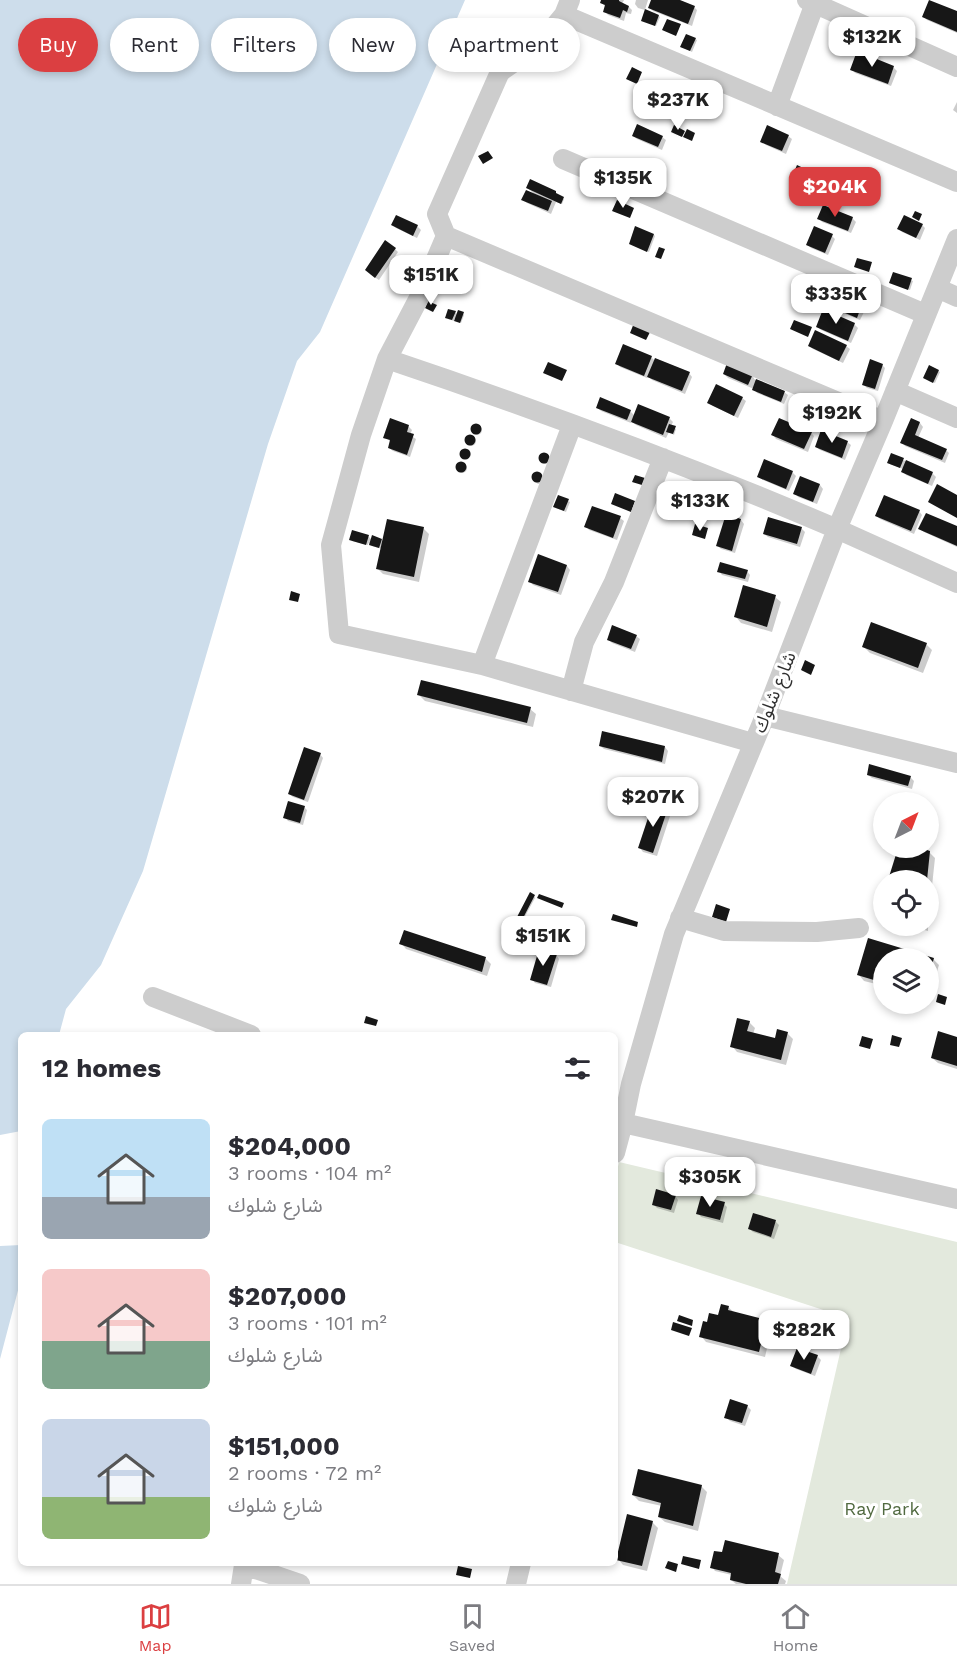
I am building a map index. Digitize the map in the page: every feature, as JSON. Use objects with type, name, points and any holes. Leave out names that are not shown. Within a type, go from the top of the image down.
[{"type":"street","points":[[777,105],[811,2],[957,67]]},
{"type":"street","points":[[883,421],[446,236],[437,214],[500,72],[540,44],[567,8],[777,105],[957,182]]},
{"type":"street","points":[[563,159],[926,314]]},
{"type":"street","points":[[446,236],[421,294],[387,359],[361,435],[331,545],[339,634],[482,665],[753,743]]},
{"type":"street","name":"شارع شلوك","points":[[619,1125],[680,918],[765,716],[837,529],[957,239]]},
{"type":"street","points":[[937,288],[957,297]]},
{"type":"street","points":[[387,359],[663,458],[837,529],[957,583]]},
{"type":"street","points":[[895,391],[957,418]]},
{"type":"street","points":[[482,665],[572,425]]},
{"type":"street","points":[[571,691],[584,642],[614,582],[663,458]]},
{"type":"street","points":[[765,716],[957,763]]},
{"type":"street","points":[[680,918],[724,932],[817,932],[859,928]]},
{"type":"street","points":[[153,997],[243,1032]]},
{"type":"street","points":[[619,1125],[957,1199]]},
{"type":"street","points":[[241,1584],[244,1566]]},
{"type":"street","points":[[247,1566],[300,1584]]},
{"type":"street","points":[[516,1584],[520,1566]]},
{"type":"green space","name":"Ray Park","points":[[619,1162],[957,1242],[957,1584],[787,1584],[848,1318],[618,1243]]},
{"type":"water","points":[[0,0],[465,0],[457,18],[428,18],[428,72],[434,72],[320,332],[297,361],[268,444],[143,871],[101,965],[66,1009],[60,1032],[18,1032],[18,1132],[0,1135]]},
{"type":"water","points":[[18,1245],[18,1290],[0,1359],[0,1246]]},
{"type":"building","points":[[601,0],[619,0],[629,6],[627,12],[623,10],[620,18],[603,12],[605,5],[600,3]]},
{"type":"building","points":[[651,0],[680,0],[695,6],[688,24],[648,8]]},
{"type":"building","points":[[929,0],[957,11],[957,32],[922,17]]},
{"type":"building","points":[[645,9],[659,15],[655,26],[641,21]]},
{"type":"building","points":[[667,19],[681,24],[676,36],[662,30]]},
{"type":"building","points":[[686,34],[696,38],[690,51],[680,47]]},
{"type":"building","points":[[857,51],[894,66],[888,84],[850,70]]},
{"type":"building","points":[[632,67],[642,72],[637,84],[626,79]]},
{"type":"building","points":[[697,92],[712,101],[706,111],[691,102]]},
{"type":"building","points":[[637,124],[663,136],[658,147],[632,136]]},
{"type":"building","points":[[674,125],[685,131],[682,137],[671,132]]},
{"type":"building","points":[[767,125],[789,135],[782,151],[760,142]]},
{"type":"building","points":[[687,129],[695,133],[692,141],[683,137]]},
{"type":"building","points":[[488,151],[493,158],[483,164],[478,156]]},
{"type":"building","points":[[797,165],[824,178],[820,186],[812,183],[808,192],[789,184]]},
{"type":"building","points":[[530,179],[564,197],[561,204],[526,188]]},
{"type":"building","points":[[526,190],[552,201],[548,211],[521,200]]},
{"type":"building","points":[[617,200],[634,208],[630,218],[612,211]]},
{"type":"building","points":[[823,205],[853,217],[848,231],[817,219]]},
{"type":"building","points":[[915,211],[922,214],[919,221],[912,217]]},
{"type":"building","points":[[396,215],[418,225],[413,236],[391,225]]},
{"type":"building","points":[[904,215],[923,224],[916,238],[897,229]]},
{"type":"building","points":[[635,226],[654,234],[647,252],[629,244]]},
{"type":"building","points":[[814,226],[833,234],[825,253],[806,245]]},
{"type":"building","points":[[385,240],[396,248],[375,278],[365,270]]},
{"type":"building","points":[[659,247],[665,249],[661,259],[655,257]]},
{"type":"building","points":[[857,258],[872,262],[869,272],[854,267]]},
{"type":"building","points":[[893,272],[912,278],[908,290],[889,283]]},
{"type":"building","points":[[828,293],[861,307],[857,318],[824,304]]},
{"type":"building","points":[[428,301],[437,305],[433,312],[425,308]]},
{"type":"building","points":[[448,309],[456,311],[452,320],[445,318]]},
{"type":"building","points":[[823,309],[855,323],[848,341],[816,327]]},
{"type":"building","points":[[458,310],[464,312],[460,323],[454,321]]},
{"type":"building","points":[[794,320],[812,327],[808,337],[790,329]]},
{"type":"building","points":[[634,323],[651,330],[646,340],[630,333]]},
{"type":"building","points":[[815,330],[847,345],[839,361],[808,346]]},
{"type":"building","points":[[623,344],[652,356],[644,376],[615,364]]},
{"type":"building","points":[[655,358],[690,372],[682,391],[647,377]]},
{"type":"building","points":[[870,359],[883,364],[875,389],[862,385]]},
{"type":"building","points":[[548,362],[567,370],[562,381],[543,373]]},
{"type":"building","points":[[727,363],[753,374],[748,385],[723,374]]},
{"type":"building","points":[[929,365],[939,370],[933,383],[923,378]]},
{"type":"building","points":[[756,379],[785,391],[781,402],[752,390]]},
{"type":"building","points":[[716,384],[743,397],[734,416],[707,403]]},
{"type":"building","points":[[600,397],[631,410],[627,420],[596,408]]},
{"type":"building","points":[[803,397],[823,404],[820,414],[799,407]]},
{"type":"building","points":[[638,404],[670,417],[663,435],[631,422]]},
{"type":"building","points":[[840,411],[856,418],[852,426],[837,419]]},
{"type":"building","points":[[390,418],[409,425],[407,432],[414,434],[407,455],[388,448],[390,440],[383,438]]},
{"type":"building","points":[[779,418],[812,432],[804,449],[771,435]]},
{"type":"building","points":[[911,418],[920,422],[915,435],[947,449],[942,460],[900,443]]},
{"type":"building","points":[[476,423],[482,429],[476,435],[470,429]]},
{"type":"building","points":[[669,424],[676,426],[673,434],[666,432]]},
{"type":"building","points":[[821,430],[848,441],[842,458],[815,447]]},
{"type":"building","points":[[470,434],[476,440],[470,446],[464,440]]},
{"type":"building","points":[[465,448],[471,454],[465,460],[459,454]]},
{"type":"building","points":[[544,452],[550,458],[544,464],[538,458]]},
{"type":"building","points":[[891,453],[904,458],[900,468],[887,463]]},
{"type":"building","points":[[764,459],[793,471],[786,489],[757,477]]},
{"type":"building","points":[[906,460],[933,472],[928,484],[901,472]]},
{"type":"building","points":[[461,461],[467,467],[461,473],[455,467]]},
{"type":"building","points":[[537,471],[543,477],[537,483],[531,477]]},
{"type":"building","points":[[635,475],[645,478],[642,485],[632,482]]},
{"type":"building","points":[[800,476],[820,484],[813,502],[793,494]]},
{"type":"building","points":[[667,482],[700,495],[695,508],[662,495]]},
{"type":"building","points":[[937,484],[957,495],[957,518],[928,502]]},
{"type":"building","points":[[615,493],[635,501],[631,512],[611,504]]},
{"type":"building","points":[[558,495],[569,499],[564,511],[553,507]]},
{"type":"building","points":[[884,495],[920,510],[911,531],[875,516]]},
{"type":"building","points":[[592,506],[621,516],[613,538],[584,527]]},
{"type":"building","points":[[926,513],[957,526],[957,546],[918,529]]},
{"type":"building","points":[[726,514],[741,519],[732,551],[716,546]]},
{"type":"building","points":[[768,517],[802,527],[797,544],[763,534]]},
{"type":"building","points":[[387,519],[424,527],[414,577],[376,569]]},
{"type":"building","points":[[695,524],[708,528],[705,539],[692,535]]},
{"type":"building","points":[[352,530],[369,535],[366,545],[349,540]]},
{"type":"building","points":[[372,535],[382,539],[379,548],[369,545]]},
{"type":"building","points":[[538,554],[567,565],[558,592],[528,582]]},
{"type":"building","points":[[720,562],[748,570],[745,579],[717,572]]},
{"type":"building","points":[[743,585],[776,595],[767,627],[734,617]]},
{"type":"building","points":[[291,591],[300,594],[298,602],[289,600]]},
{"type":"building","points":[[871,622],[927,643],[918,668],[862,647]]},
{"type":"building","points":[[612,625],[637,635],[631,649],[607,640]]},
{"type":"building","points":[[805,660],[815,665],[811,675],[801,670]]},
{"type":"building","points":[[421,680],[531,707],[527,723],[417,695]]},
{"type":"building","points":[[602,731],[665,746],[662,762],[599,746]]},
{"type":"building","points":[[304,747],[321,753],[304,800],[288,794]]},
{"type":"building","points":[[869,764],[911,776],[908,786],[867,775]]},
{"type":"building","points":[[288,801],[305,806],[300,823],[283,818]]},
{"type":"building","points":[[653,803],[668,808],[653,853],[638,848]]},
{"type":"building","points":[[895,858],[929,858],[928,870],[891,870]]},
{"type":"building","points":[[530,892],[535,895],[522,920],[517,917]]},
{"type":"building","points":[[539,894],[564,903],[562,908],[537,898]]},
{"type":"building","points":[[716,904],[730,909],[726,922],[712,917]]},
{"type":"building","points":[[613,914],[638,922],[637,927],[611,920]]},
{"type":"building","points":[[404,930],[486,957],[482,972],[399,944]]},
{"type":"building","points":[[868,938],[901,948],[873,948],[873,980],[857,975]]},
{"type":"building","points":[[539,949],[557,954],[547,985],[530,980]]},
{"type":"building","points":[[939,994],[947,997],[945,1005],[939,1003]]},
{"type":"building","points":[[366,1016],[378,1020],[376,1026],[364,1023]]},
{"type":"building","points":[[737,1018],[750,1021],[747,1031],[775,1038],[777,1029],[788,1032],[781,1060],[730,1047]]},
{"type":"building","points":[[938,1031],[957,1037],[957,1066],[931,1058]]},
{"type":"building","points":[[892,1035],[902,1038],[899,1047],[890,1045]]},
{"type":"building","points":[[862,1036],[873,1039],[870,1049],[859,1046]]},
{"type":"building","points":[[656,1189],[676,1195],[671,1210],[652,1205]]},
{"type":"building","points":[[701,1196],[725,1202],[720,1220],[696,1214]]},
{"type":"building","points":[[753,1213],[776,1220],[771,1237],[748,1229]]},
{"type":"building","points":[[721,1304],[729,1306],[728,1310],[767,1320],[759,1352],[699,1337],[703,1321],[707,1322],[709,1313],[718,1315]]},
{"type":"building","points":[[679,1315],[693,1320],[692,1326],[677,1321]]},
{"type":"building","points":[[815,1316],[834,1320],[831,1340],[811,1337]]},
{"type":"building","points":[[673,1322],[692,1328],[689,1336],[671,1330]]},
{"type":"building","points":[[797,1348],[818,1355],[811,1374],[790,1366]]},
{"type":"building","points":[[730,1399],[748,1405],[742,1423],[724,1418]]},
{"type":"building","points":[[638,1469],[702,1485],[693,1526],[658,1517],[661,1503],[632,1495]]},
{"type":"building","points":[[627,1514],[653,1521],[642,1566],[618,1560]]},
{"type":"building","points":[[725,1540],[779,1553],[775,1572],[781,1574],[778,1584],[746,1584],[730,1580],[731,1573],[710,1568],[714,1551],[722,1552]]},
{"type":"building","points":[[683,1556],[701,1560],[699,1569],[681,1564]]},
{"type":"building","points":[[668,1561],[678,1564],[676,1572],[665,1568]]},
{"type":"building","points":[[458,1566],[472,1569],[470,1578],[456,1575]]}]
